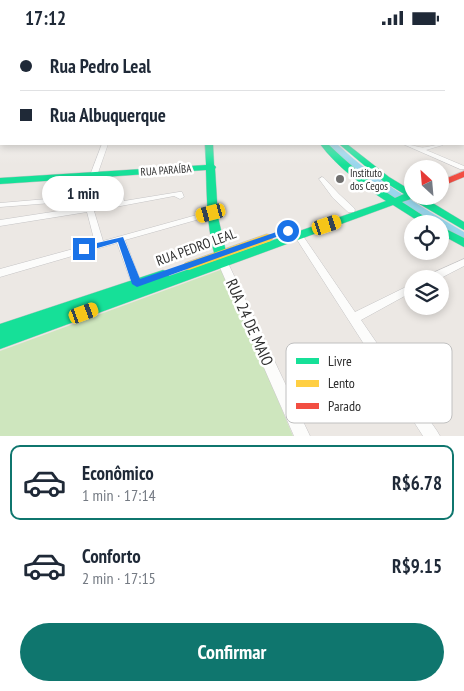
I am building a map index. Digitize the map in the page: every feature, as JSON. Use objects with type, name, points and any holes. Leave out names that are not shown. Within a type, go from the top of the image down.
[{"type":"main road","points":[[209,145],[212,167],[211,213],[221,258]]},
{"type":"main road","points":[[325,145],[349,169],[464,227]]},
{"type":"main road","points":[[348,145],[368,167],[422,215]]},
{"type":"main road","name":"RUA PARAÍBA","points":[[0,181],[212,167]]},
{"type":"main road","points":[[449,174],[463,170]]},
{"type":"main road","points":[[449,179],[463,170]]},
{"type":"main road","name":"RUA PEDRO LEAL","points":[[0,342],[350,210],[401,196]]},
{"type":"main road","name":"RUA PEDRO LEAL","points":[[221,258],[298,235],[401,196]]},
{"type":"main road","points":[[449,234],[464,243]]},
{"type":"main road","name":"RUA PEDRO LEAL","points":[[0,331],[139,288]]},
{"type":"street","points":[[85,199],[96,175],[105,145]]},
{"type":"street","points":[[409,145],[463,170]]},
{"type":"street","points":[[422,150],[438,145]]},
{"type":"street","points":[[322,179],[350,210]]},
{"type":"street","points":[[0,223],[90,211],[178,193],[180,197]]},
{"type":"street","points":[[0,205],[110,197],[119,197],[121,204]]},
{"type":"street","points":[[90,211],[100,244]]},
{"type":"street","points":[[0,273],[211,213]]},
{"type":"street","points":[[298,235],[371,343]]},
{"type":"street","points":[[120,239],[139,288]]},
{"type":"street","name":"RUA 24 DE MAIO","points":[[221,258],[286,401]]},
{"type":"street","points":[[448,270],[464,262]]},
{"type":"street","points":[[354,317],[404,292]]},
{"type":"street","name":"RUA 24 DE MAIO","points":[[296,423],[302,436]]},
{"type":"street","points":[[423,423],[432,436]]},
{"type":"green space","points":[[223,269],[293,436],[0,436],[0,351]]},
{"type":"water","points":[[328,145],[338,145],[382,181],[404,195],[404,205],[357,174]]},
{"type":"water","points":[[405,205],[419,205],[436,215],[420,215]]},
{"type":"water","points":[[449,223],[464,232],[464,241],[449,232]]},
{"type":"traffic: fast","points":[[209,145],[212,217],[217,246],[222,260]]},
{"type":"traffic: fast","points":[[325,145],[349,169],[371,187],[416,215]]},
{"type":"traffic: fast","points":[[344,145],[386,179],[464,227]]},
{"type":"traffic: fast","points":[[0,181],[212,167]]},
{"type":"traffic: fast","points":[[0,342],[404,198]]},
{"type":"traffic: fast","points":[[449,234],[464,243]]},
{"type":"traffic: fast","points":[[0,331],[163,275]]},
{"type":"traffic: slow","points":[[189,266],[267,238]]},
{"type":"traffic: jam","points":[[449,180],[464,174]]},
{"type":"place","name":"Instituto dos Cegos","points":[[340,179]]},
{"type":"route","points":[[84,249],[120,239],[137,284],[288,231]]}]
